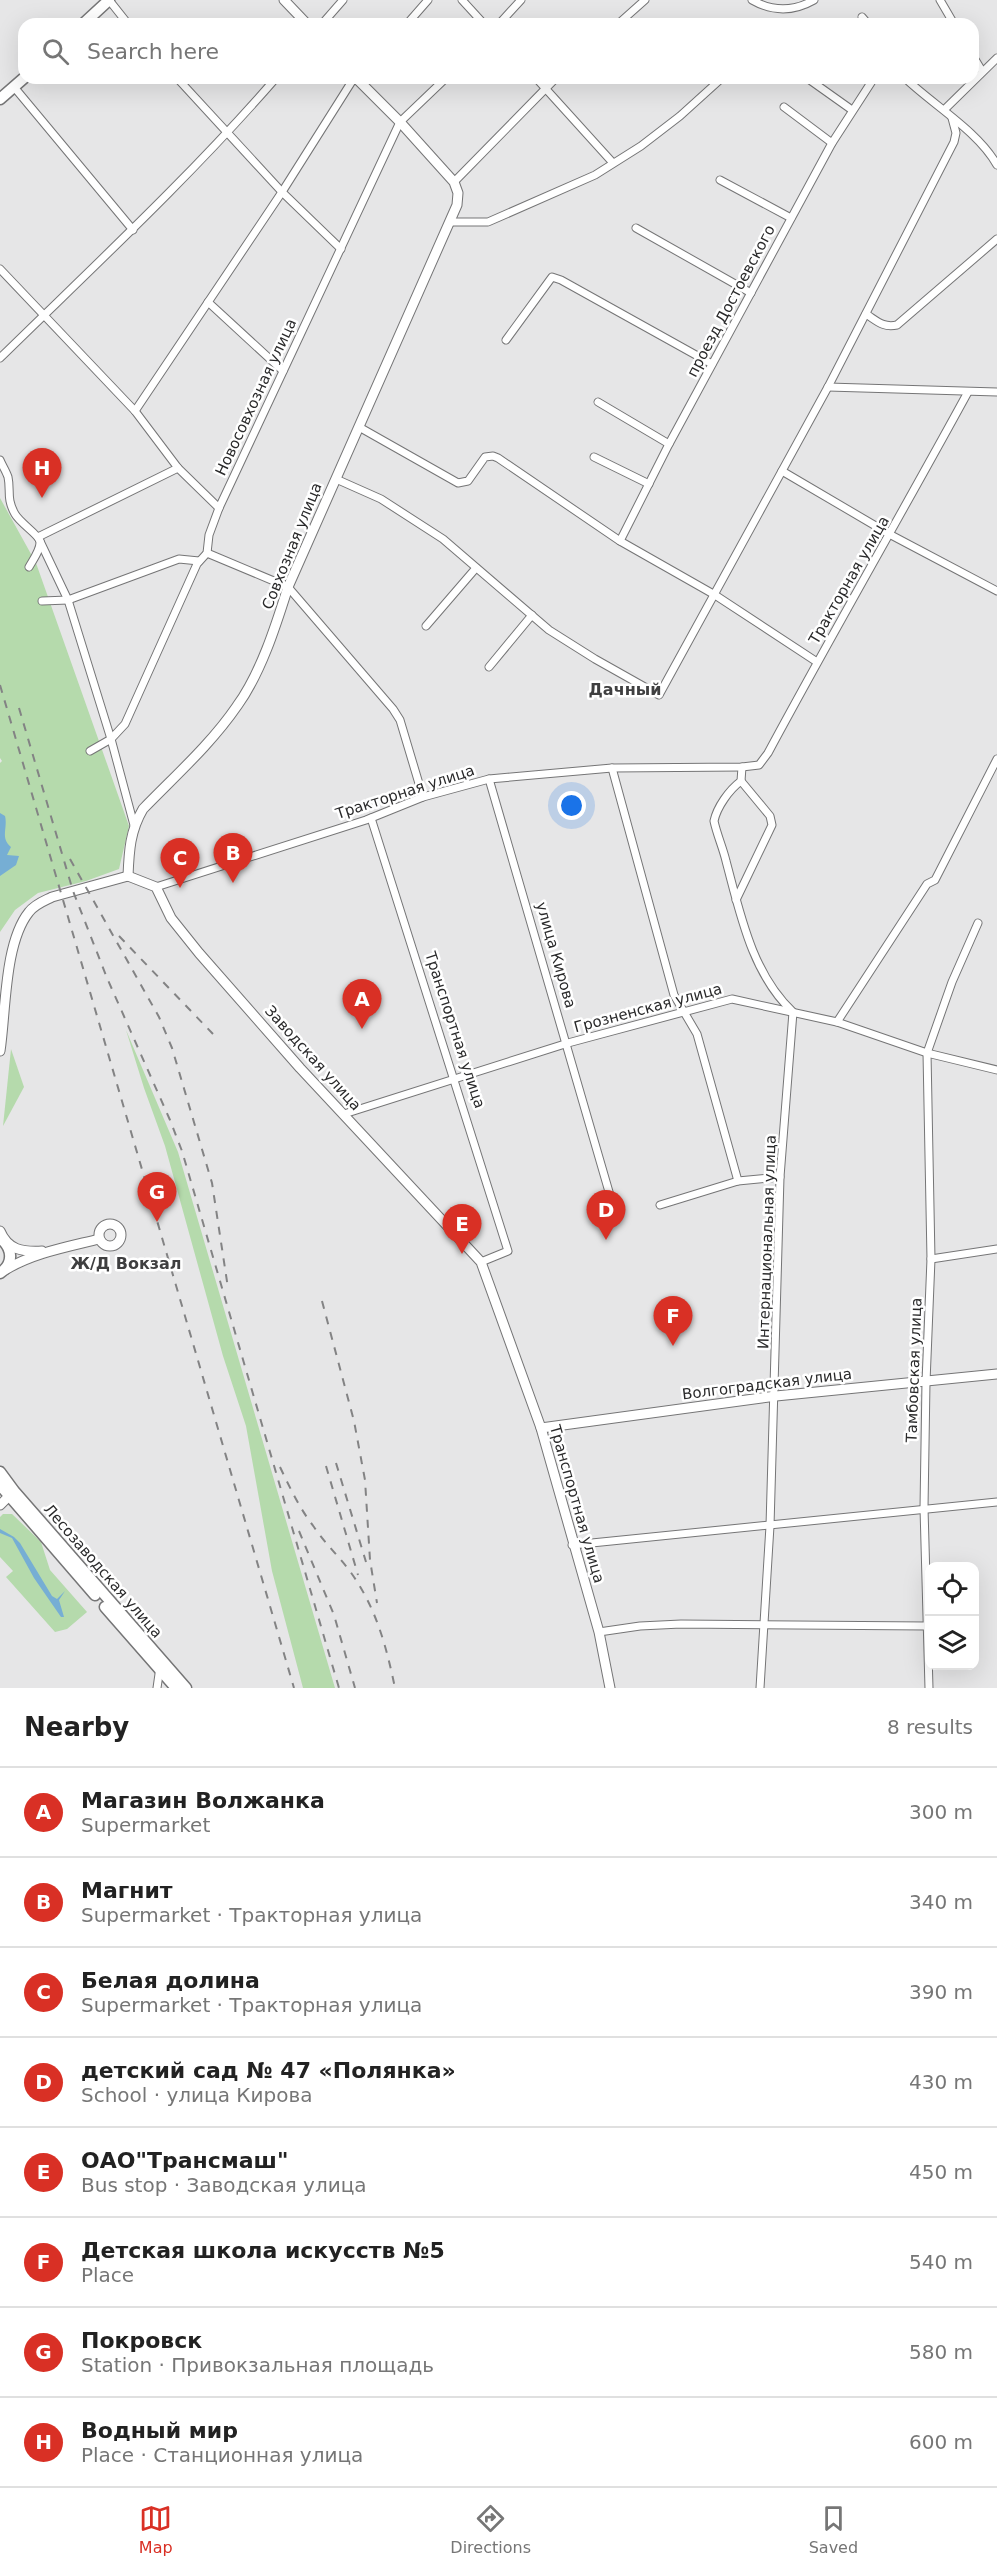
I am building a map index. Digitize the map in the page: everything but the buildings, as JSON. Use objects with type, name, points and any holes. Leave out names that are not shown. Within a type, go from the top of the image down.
[{"type":"main road","points":[[90,18],[109,0]]},
{"type":"main road","points":[[0,99],[18,83]]},
{"type":"main road","points":[[0,1273],[9,1265],[11,1257],[1,1237]]},
{"type":"main road","name":"Лесозаводская улица","points":[[0,1472],[11,1493]]},
{"type":"main road","name":"Лесозаводская улица","points":[[0,1485],[11,1493],[161,1665],[186,1688]]},
{"type":"main road","name":"Лесозаводская улица","points":[[161,1665],[176,1688]]},
{"type":"street","points":[[109,0],[123,18]]},
{"type":"street","points":[[284,0],[301,18]]},
{"type":"street","points":[[327,18],[343,0]]},
{"type":"street","points":[[412,18],[428,0]]},
{"type":"street","points":[[462,0],[478,18]]},
{"type":"street","points":[[504,18],[521,0]]},
{"type":"street","points":[[625,18],[645,0]]},
{"type":"street","points":[[752,0],[774,9],[787,10],[814,0]]},
{"type":"street","points":[[940,0],[950,18]]},
{"type":"street","points":[[979,74],[997,58]]},
{"type":"street","points":[[979,66],[982,71]]},
{"type":"street","points":[[183,84],[282,192],[341,249]]},
{"type":"street","points":[[0,358],[133,230],[229,132],[271,84]]},
{"type":"street","points":[[135,411],[282,192],[351,84]]},
{"type":"street","points":[[361,84],[400,122],[454,182],[549,84]]},
{"type":"street","name":"Новосовхозная улица","points":[[111,739],[125,724],[200,561],[207,553],[209,536],[219,508],[400,122],[440,84]]},
{"type":"street","points":[[542,84],[613,163]]},
{"type":"street","points":[[451,222],[488,222],[574,185],[625,158],[715,84]]},
{"type":"street","points":[[815,84],[852,110]]},
{"type":"street","name":"проезд Достоевского","points":[[620,541],[669,444],[832,143],[870,84]]},
{"type":"street","points":[[911,84],[945,109],[982,146],[997,165]]},
{"type":"street","points":[[945,109],[969,84]]},
{"type":"street","points":[[14,87],[133,230]]},
{"type":"street","points":[[784,107],[832,143]]},
{"type":"street","points":[[336,479],[381,499],[443,539],[549,630],[659,695],[828,387],[954,142],[956,133],[952,118]]},
{"type":"street","points":[[720,180],[791,218]]},
{"type":"street","name":"Совхозная улица","points":[[128,876],[129,845],[134,825],[143,809],[239,704],[274,630],[288,587],[451,222],[457,205],[458,193],[454,182]]},
{"type":"street","points":[[636,228],[751,292]]},
{"type":"street","points":[[866,314],[882,325],[888,327],[897,325],[997,239]]},
{"type":"street","points":[[0,269],[135,411],[178,468],[219,508]]},
{"type":"street","points":[[506,340],[552,277],[712,364]]},
{"type":"street","points":[[208,302],[283,371]]},
{"type":"street","points":[[828,387],[997,392]]},
{"type":"street","name":"Тракторная улица","points":[[156,887],[370,818],[423,797],[489,779],[612,768],[759,765],[768,753],[817,662],[891,535],[968,392]]},
{"type":"street","points":[[598,402],[669,444]]},
{"type":"street","points":[[359,426],[458,483],[468,481],[485,458],[493,456],[620,541],[715,595],[817,662]]},
{"type":"street","points":[[594,457],[649,484]]},
{"type":"street","points":[[0,460],[8,477],[8,497],[15,514],[24,527],[38,537],[68,600],[111,739],[134,825]]},
{"type":"street","points":[[38,537],[178,468]]},
{"type":"street","points":[[783,471],[891,535],[997,591]]},
{"type":"street","points":[[29,567],[40,547],[38,537]]},
{"type":"street","points":[[207,553],[288,587],[393,709],[400,720],[423,797]]},
{"type":"street","points":[[42,601],[68,600],[179,559],[200,561]]},
{"type":"street","points":[[426,626],[476,568]]},
{"type":"street","points":[[489,667],[532,615]]},
{"type":"street","points":[[90,751],[111,739]]},
{"type":"street","points":[[837,1022],[927,884],[934,879],[997,759]]},
{"type":"street","points":[[736,900],[772,825],[770,816],[741,781],[742,767]]},
{"type":"street","points":[[612,768],[674,995],[697,1034],[738,1181]]},
{"type":"street","name":"улица Кирова","points":[[489,779],[568,1043],[614,1209]]},
{"type":"street","points":[[741,781],[733,787],[715,814],[714,822],[740,915],[765,975],[777,997],[793,1012]]},
{"type":"street","name":"Транспортная улица","points":[[370,818],[508,1251],[481,1262],[541,1428],[598,1632],[610,1688]]},
{"type":"street","points":[[0,1051],[15,944],[21,924],[30,910],[52,897],[128,876],[156,887]]},
{"type":"street","name":"Заводская улица","points":[[156,887],[171,918],[192,946],[300,1068],[481,1262]]},
{"type":"street","points":[[927,1053],[952,982],[978,923]]},
{"type":"street","name":"Грозненская улица","points":[[344,1114],[454,1077],[568,1043],[732,999],[837,1022],[927,1053],[997,1070]]},
{"type":"street","name":"Интернациональная улица","points":[[760,1688],[776,1396],[780,1177],[793,1012]]},
{"type":"street","name":"Тамбовская улица","points":[[927,1053],[932,1259],[926,1382],[924,1508],[927,1616]]},
{"type":"street","points":[[660,1204],[738,1181],[780,1177]]},
{"type":"street","points":[[1,1237],[19,1250],[56,1250]]},
{"type":"street","points":[[0,1273],[16,1264],[56,1250],[99,1239]]},
{"type":"street","points":[[932,1259],[997,1249]]},
{"type":"street","name":"Волгоградская улица","points":[[541,1428],[776,1396],[997,1374]]},
{"type":"street","points":[[0,1505],[11,1493]]},
{"type":"street","points":[[572,1545],[997,1502]]},
{"type":"street","points":[[598,1632],[640,1626],[764,1624],[925,1626]]},
{"type":"street","points":[[157,1688],[161,1665]]},
{"type":"street","name":"Тамбовская улица","points":[[928,1670],[929,1688]]},
{"type":"green space","points":[[0,498],[36,563],[129,826],[119,869],[86,881],[38,893],[15,910],[0,932],[0,763],[2,761],[0,758]]},
{"type":"green space","points":[[126,1030],[178,1152],[335,1688],[303,1688],[272,1571],[246,1426],[223,1356],[165,1146]]},
{"type":"green space","points":[[11,1049],[24,1087],[3,1126]]},
{"type":"green space","points":[[3,1514],[12,1514],[41,1542],[50,1570],[87,1612],[67,1629],[55,1632],[6,1577],[13,1571],[0,1557],[0,1517]]},
{"type":"water","points":[[0,813],[5,816],[5,836],[11,847],[7,855],[19,856],[16,865],[0,876]]},
{"type":"water","points":[[0,1529],[20,1543],[52,1596],[57,1599],[65,1591],[59,1600],[64,1617],[61,1617],[34,1578],[12,1538],[0,1533]]},
{"type":"railway","points":[[0,685],[294,1688]]},
{"type":"railway","points":[[19,708],[73,891],[107,978],[182,1151],[339,1688]]},
{"type":"railway","points":[[70,859],[159,1017],[172,1048],[212,1183],[228,1288]]},
{"type":"railway","points":[[119,936],[213,1034]]},
{"type":"railway","points":[[322,1301],[354,1421],[365,1480],[370,1560],[377,1603]]},
{"type":"railway","points":[[336,1463],[366,1562]]},
{"type":"railway","points":[[326,1466],[358,1575]]},
{"type":"railway","points":[[280,1467],[304,1513],[349,1570],[369,1603],[385,1645],[395,1688]]},
{"type":"railway","points":[[299,1531],[334,1615],[355,1688]]},
{"type":"place","name":"Водный мир","points":[[42,498]]},
{"type":"place","name":"Магнит","points":[[233,883]]},
{"type":"place","name":"Белая долина","points":[[180,888]]},
{"type":"place","name":"Магазин Волжанка","points":[[362,1029]]},
{"type":"place","name":"Покровск","points":[[157,1222]]},
{"type":"place","name":"детский сад № 47 «Полянка»","points":[[606,1240]]},
{"type":"place","name":"ОАО\"Трансмаш\"","points":[[462,1254]]},
{"type":"place","name":"Детская школа искусств №5","points":[[673,1346]]},
{"type":"district","name":"Дачный","points":[[625,689]]},
{"type":"district","name":"Ж/Д Вокзал","points":[[126,1263]]}]
